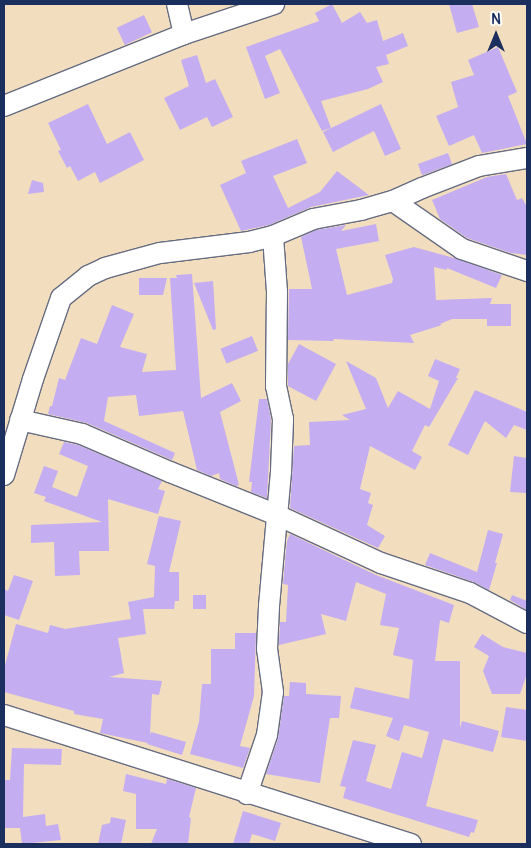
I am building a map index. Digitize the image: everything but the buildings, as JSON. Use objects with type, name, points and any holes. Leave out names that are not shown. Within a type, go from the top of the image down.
[{"type":"street","points":[[176,4],[184,34]]},
{"type":"street","points":[[4,106],[184,34],[274,4]]},
{"type":"street","points":[[4,475],[20,420],[61,298],[73,286],[105,268],[160,253],[249,242],[273,236],[312,219],[361,210],[393,201],[479,166],[527,158]]},
{"type":"street","points":[[393,201],[462,249],[527,271]]},
{"type":"street","points":[[247,794],[267,735],[273,692],[267,649],[281,472],[283,419],[276,386],[277,292],[273,236]]},
{"type":"street","points":[[20,420],[82,434],[277,515],[381,563],[470,593],[527,623]]},
{"type":"street","points":[[4,714],[247,794],[411,844]]}]
